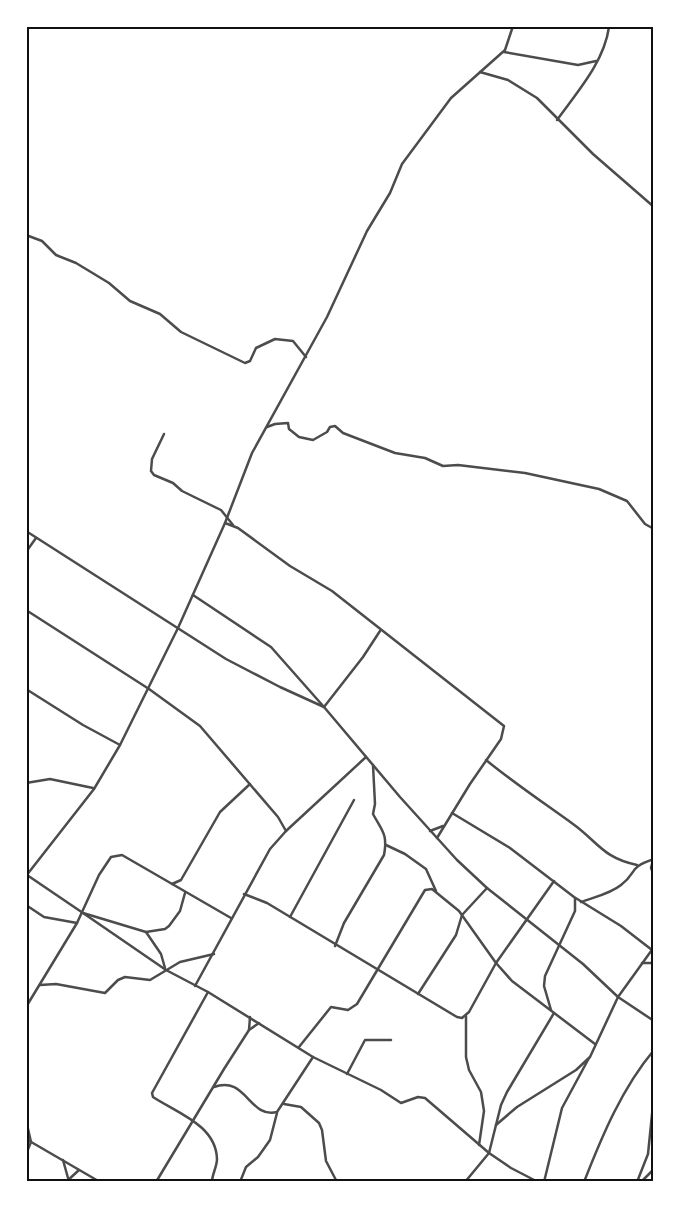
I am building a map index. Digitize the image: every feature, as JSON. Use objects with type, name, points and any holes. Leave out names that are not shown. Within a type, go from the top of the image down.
[{"type":"street","points":[[513,26],[503,52],[451,98],[402,164],[390,193],[367,231],[306,357],[252,453],[225,523],[193,595],[120,745],[94,789],[26,875],[166,970],[208,992],[313,1056],[381,1090],[401,1104],[418,1097],[425,1098],[489,1153],[511,1168],[538,1182]]},
{"type":"street","points":[[557,120],[598,60],[607,41],[609,27]]},
{"type":"street","points":[[503,52],[578,65],[598,60]]},
{"type":"street","points":[[480,72],[508,80],[537,98],[557,120],[654,207]]},
{"type":"street","points":[[26,235],[42,241],[56,255],[76,263],[109,283],[130,301],[160,314],[181,332],[245,364],[250,361],[256,348],[275,339],[293,341],[306,357]]},
{"type":"street","points":[[267,428],[276,424],[288,423],[289,429],[294,434],[315,440],[330,427],[335,426],[343,433],[388,450],[425,458],[443,466],[458,465],[525,473],[594,487],[627,501],[645,524],[654,529]]},
{"type":"street","points":[[164,434],[152,459],[151,471],[154,475],[173,483],[182,491],[221,510],[234,526]]},
{"type":"street","points":[[225,523],[234,526],[290,566],[332,591],[380,630],[502,722],[504,726],[501,739],[437,838]]},
{"type":"street","points":[[26,531],[226,659],[280,687],[324,706]]},
{"type":"street","points":[[26,552],[36,538]]},
{"type":"street","points":[[193,595],[271,647],[324,706],[430,831],[487,888],[618,997],[654,1021]]},
{"type":"street","points":[[26,610],[149,688],[200,726],[278,817],[286,831]]},
{"type":"street","points":[[324,706],[363,657],[380,630]]},
{"type":"street","points":[[26,689],[83,725],[120,745]]},
{"type":"street","points":[[195,986],[270,849],[286,831],[366,756]]},
{"type":"street","points":[[486,760],[510,780],[574,824],[603,852],[637,865]]},
{"type":"street","points":[[335,946],[344,923],[384,855],[386,845],[381,825],[373,814],[375,804],[373,765]]},
{"type":"street","points":[[26,783],[50,780],[94,789]]},
{"type":"street","points":[[171,884],[181,880],[220,812],[250,784]]},
{"type":"street","points":[[290,917],[354,800]]},
{"type":"street","points":[[452,813],[510,848],[581,902],[653,948]]},
{"type":"street","points":[[430,831],[443,826]]},
{"type":"street","points":[[386,845],[405,854],[426,870],[437,892]]},
{"type":"street","points":[[26,1007],[83,913],[110,857],[116,855],[138,864],[231,918]]},
{"type":"street","points":[[581,902],[614,890],[623,884],[637,865],[653,859]]},
{"type":"street","points":[[653,859],[651,868],[654,876]]},
{"type":"street","points":[[479,1145],[484,1111],[480,1092],[469,1070],[466,1056],[466,1016],[496,962],[554,881]]},
{"type":"street","points":[[418,994],[456,935],[462,915],[487,888]]},
{"type":"street","points":[[299,1047],[331,1007],[348,1010],[357,1004],[425,890],[432,889],[462,915],[512,981],[595,1044]]},
{"type":"street","points":[[83,913],[146,932],[165,929],[180,911],[185,893]]},
{"type":"street","points":[[244,894],[267,903],[335,946],[457,1018],[466,1016]]},
{"type":"street","points":[[465,1182],[489,1153],[507,1092],[552,1012],[544,986],[545,976],[575,911],[576,901],[574,897]]},
{"type":"street","points":[[26,905],[44,917],[77,923]]},
{"type":"street","points":[[146,932],[161,954],[166,970]]},
{"type":"street","points":[[642,963],[654,962],[653,948]]},
{"type":"street","points":[[544,1182],[562,1108],[590,1057],[618,997],[653,948]]},
{"type":"street","points":[[40,985],[56,984],[105,993],[122,978],[150,980],[180,962],[214,954]]},
{"type":"street","points":[[208,992],[152,1093],[155,1099],[193,1121],[207,1133],[214,1146],[217,1163],[212,1182]]},
{"type":"street","points":[[249,1030],[250,1017]]},
{"type":"street","points":[[156,1182],[249,1030],[259,1023]]},
{"type":"street","points":[[347,1074],[365,1040],[391,1040]]},
{"type":"street","points":[[584,1182],[602,1137],[630,1084],[654,1050]]},
{"type":"street","points":[[240,1182],[246,1167],[258,1157],[270,1140],[277,1112],[284,1104],[313,1056]]},
{"type":"street","points":[[496,1125],[517,1107],[576,1070],[590,1057]]},
{"type":"street","points":[[212,1088],[223,1084],[231,1084],[261,1110],[271,1114],[277,1112]]},
{"type":"street","points":[[639,1182],[648,1154],[654,1095]]},
{"type":"street","points":[[284,1104],[301,1107],[319,1123],[322,1130],[326,1161],[337,1182]]},
{"type":"street","points":[[26,1120],[31,1142],[26,1154]]},
{"type":"street","points":[[26,1140],[100,1182]]},
{"type":"street","points":[[62,1160],[68,1178]]},
{"type":"street","points":[[66,1182],[68,1178],[79,1170]]},
{"type":"street","points":[[639,1182],[654,1170]]}]
